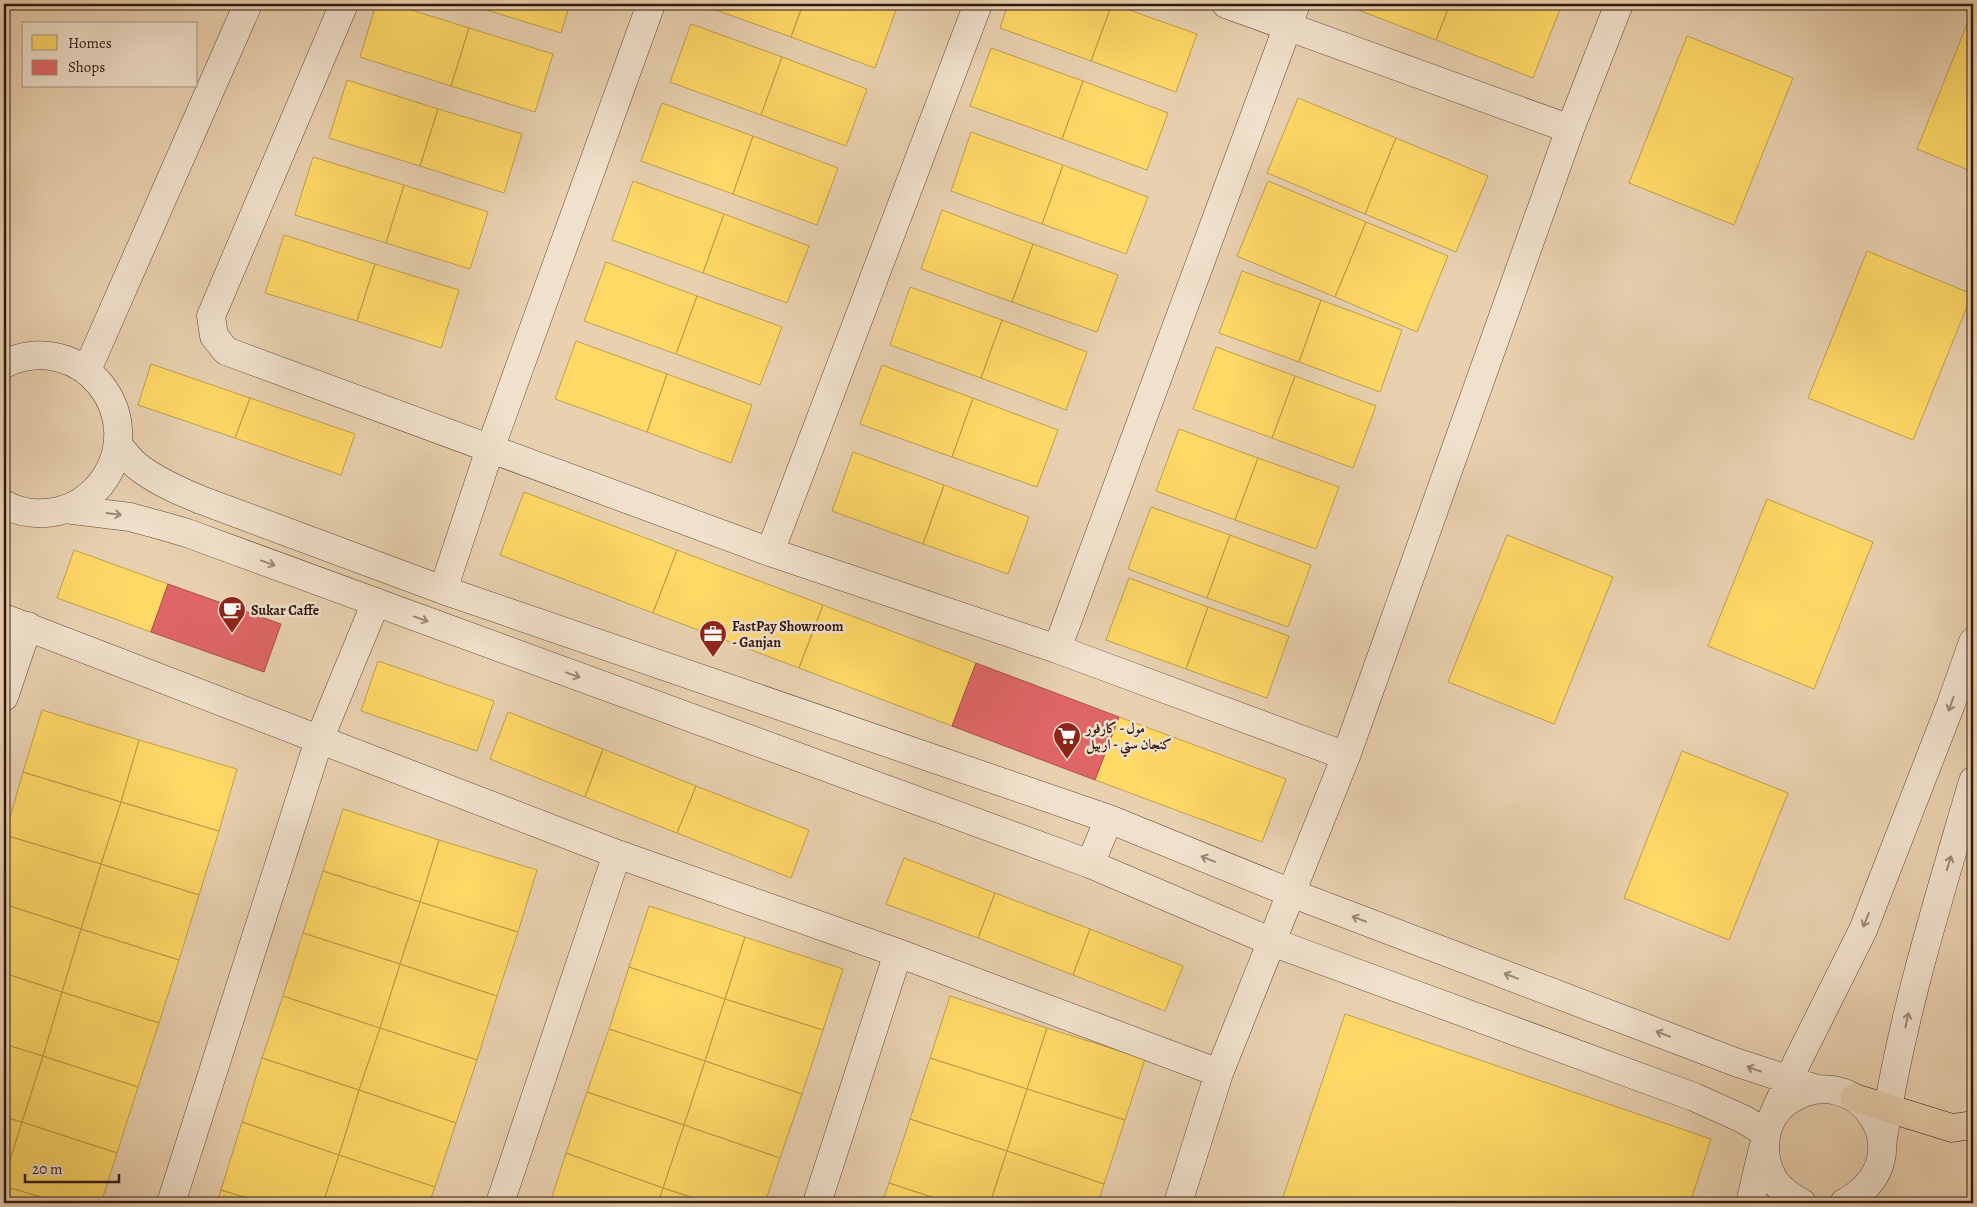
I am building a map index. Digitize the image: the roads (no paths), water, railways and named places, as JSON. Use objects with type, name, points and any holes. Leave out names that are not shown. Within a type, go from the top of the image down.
[{"type":"highway","points":[[1855,1098],[1952,1128],[1973,1125]]},
{"type":"street","points":[[87,370],[248,4]]},
{"type":"street","points":[[344,4],[211,316],[214,336],[226,351],[770,552],[1057,649],[1346,756]]},
{"type":"street","points":[[443,590],[490,449],[651,4]]},
{"type":"street","points":[[770,552],[978,4]]},
{"type":"street","points":[[1226,4],[1292,15],[1570,129]]},
{"type":"street","points":[[1178,1203],[1219,1073],[1346,756],[1570,129],[1619,4]]},
{"type":"street","points":[[1057,649],[1292,15]]},
{"type":"street","points":[[4,364],[15,359],[34,355],[52,356],[71,361],[87,370],[102,385],[113,403],[118,424],[118,445],[114,462],[106,478],[95,491],[81,502],[47,514],[27,513],[4,504]]},
{"type":"street","points":[[118,445],[136,465],[179,491],[443,590],[1109,819],[1291,893],[1735,1062],[1817,1089],[1837,1090],[1855,1098],[1869,1110],[1878,1126],[1882,1145]]},
{"type":"street","points":[[65,509],[130,517],[163,526],[376,602],[1090,864],[1272,942],[1694,1097],[1767,1131]]},
{"type":"street","points":[[171,1203],[319,740],[376,602]]},
{"type":"street","points":[[4,697],[16,622],[618,854],[898,954],[1219,1073]]},
{"type":"street","points":[[1750,1203],[1767,1131],[1788,1080],[1862,930],[1951,704],[1973,642]]},
{"type":"street","points":[[1844,1203],[1867,1192],[1882,1157],[1887,1109],[1926,944],[1973,781]]},
{"type":"street","points":[[1090,864],[1109,819]]},
{"type":"street","points":[[500,1203],[618,854]]},
{"type":"street","points":[[817,1203],[898,954]]},
{"type":"street","points":[[1897,1068],[1898,1088],[1901,1097],[1914,1117]]},
{"type":"street","points":[[1802,1203],[1786,1194],[1773,1179],[1765,1160],[1767,1131],[1783,1105],[1799,1094],[1817,1089]]},
{"type":"place","name":"Sukar Caffe","points":[[232,634]]},
{"type":"place","name":"FastPay Showroom - Ganjan","points":[[713,658]]},
{"type":"place","name":"مول - كارفور كنجان ستي - اربيل","points":[[1067,760]]}]
